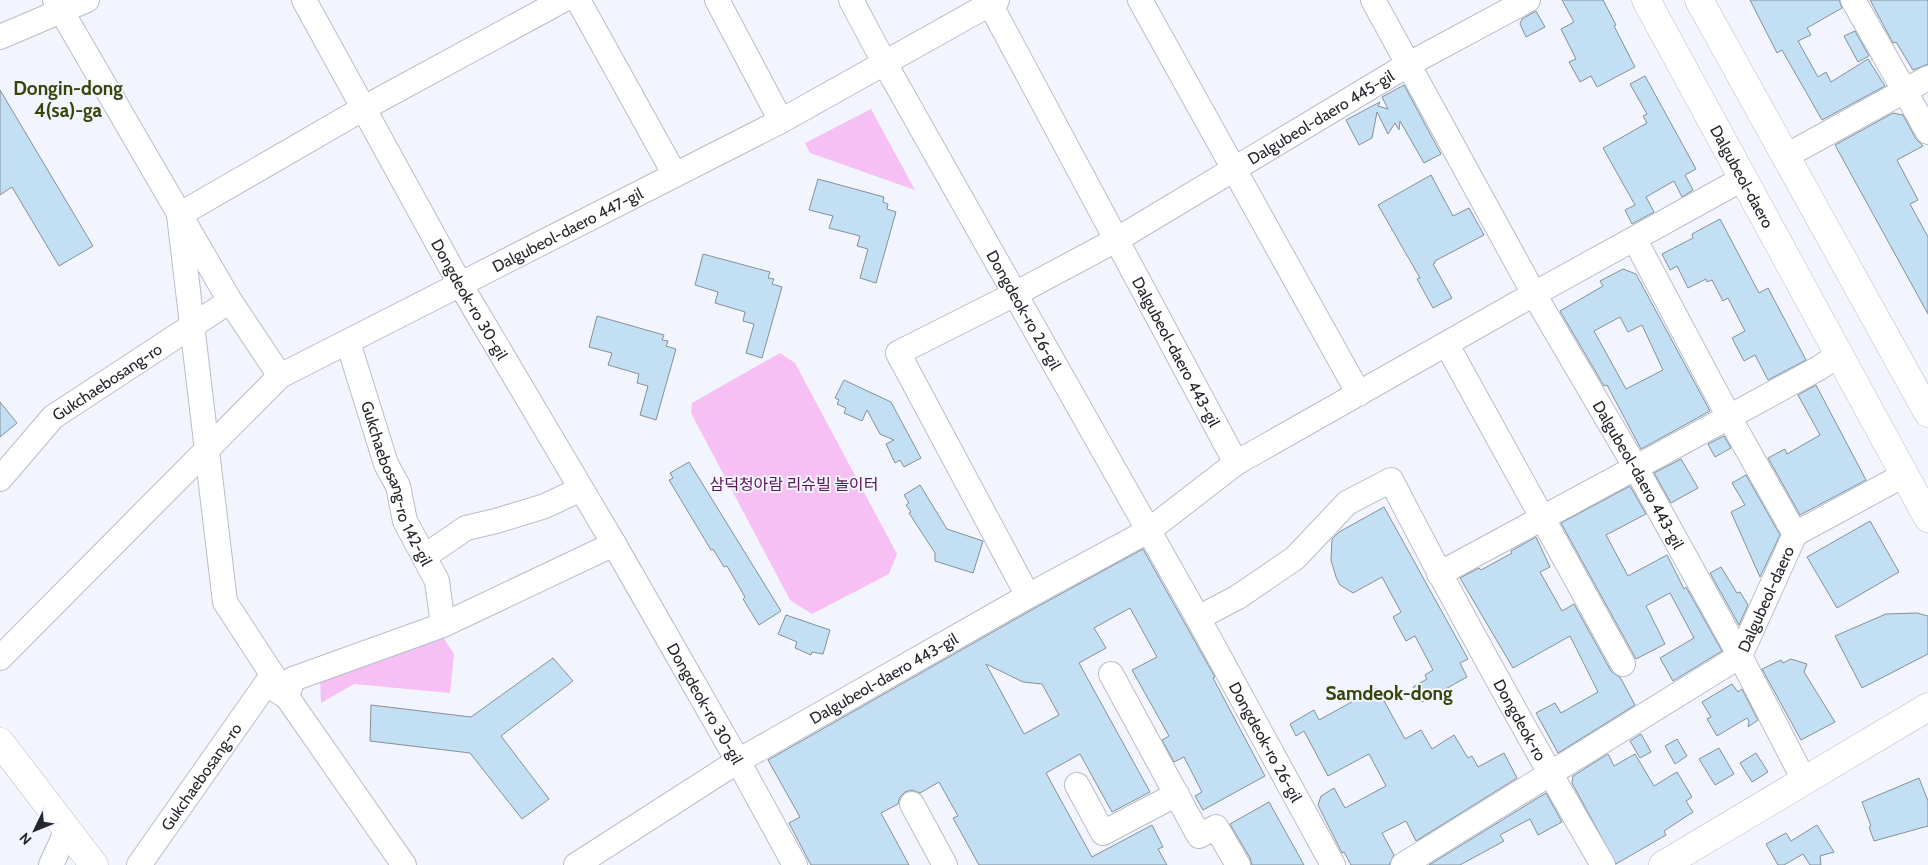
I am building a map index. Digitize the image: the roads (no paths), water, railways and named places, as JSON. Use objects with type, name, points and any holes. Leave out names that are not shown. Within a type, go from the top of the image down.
[{"type":"main road","name":"Dalgubeol-daero","points":[[1646,0],[1928,518]]},
{"type":"main road","points":[[1699,0],[1928,413]]},
{"type":"main road","points":[[1663,865],[1804,780],[1924,712]]},
{"type":"main road","points":[[0,742],[94,865]]},
{"type":"street","points":[[0,36],[58,6],[87,0]]},
{"type":"street","name":"Dongdeok-ro 30-gil","points":[[304,0],[460,284],[614,544],[795,865]]},
{"type":"street","points":[[180,215],[364,108],[563,0]]},
{"type":"street","points":[[578,0],[675,175]]},
{"type":"street","points":[[717,0],[781,121]]},
{"type":"street","name":"Dongdeok-ro 26-gil","points":[[851,0],[884,62],[1198,618],[1333,865]]},
{"type":"street","points":[[1140,0],[1359,394]]},
{"type":"street","points":[[1373,0],[1534,294]]},
{"type":"street","name":"Dalgubeol-daero 445-gil","points":[[1028,596],[898,353],[1116,240],[1409,64],[1528,0]]},
{"type":"street","points":[[1853,0],[1928,132]]},
{"type":"street","points":[[992,1],[1116,240]]},
{"type":"street","name":"Dalgubeol-daero 447-gil","points":[[460,284],[781,121],[992,1]]},
{"type":"street","points":[[58,6],[230,301],[280,376]]},
{"type":"street","points":[[1786,156],[1928,78]]},
{"type":"street","name":"Dalgubeol-daero 443-gil","points":[[576,865],[738,762],[1028,596],[1148,531],[1236,463],[1534,294],[1635,240],[1744,178]]},
{"type":"street","points":[[180,215],[225,602],[287,697],[404,865]]},
{"type":"street","name":"Dalgubeol-daero 443-gil","points":[[1116,240],[1236,463]]},
{"type":"street","points":[[1635,240],[1729,417],[1795,534]]},
{"type":"street","points":[[0,658],[280,376],[460,284]]},
{"type":"street","name":"Dalgubeol-daero 443-gil","points":[[1534,294],[1636,468],[1740,656]]},
{"type":"street","name":"Gukchaebosang-ro","points":[[0,479],[53,417],[230,301]]},
{"type":"street","name":"Gukchaebosang-ro 142-gil","points":[[348,342],[386,464],[398,486],[405,522],[438,581],[443,625]]},
{"type":"street","points":[[1447,345],[1541,519],[1623,664]]},
{"type":"street","points":[[1439,574],[1729,417],[1840,354]]},
{"type":"street","name":"Dalgubeol-daero","points":[[1550,773],[1740,656],[1795,534],[1904,475]]},
{"type":"street","name":"Dongdeok-ro","points":[[1198,618],[1238,597],[1295,558],[1347,503],[1391,480],[1439,574],[1603,865]]},
{"type":"street","points":[[425,556],[466,528],[545,506],[581,489]]},
{"type":"street","points":[[287,697],[293,679],[443,625],[614,544]]},
{"type":"street","points":[[1740,656],[1804,780]]},
{"type":"street","points":[[1111,674],[1199,836],[1216,827],[1238,865]]},
{"type":"street","name":"Gukchaebosang-ro","points":[[139,865],[266,684],[287,697]]},
{"type":"street","points":[[1403,865],[1550,773]]},
{"type":"street","points":[[1077,785],[1104,833],[1177,794]]},
{"type":"street","points":[[912,804],[945,865]]},
{"type":"street","points":[[51,865],[67,830]]},
{"type":"district","name":"Dongin-dong 4(sa)-ga","points":[[68,99]]},
{"type":"district","name":"Samdeok-dong","points":[[1389,693]]},
{"type":"park label","name":"삼덕청아람 리슈빌 놀이터","points":[[794,484]]}]
